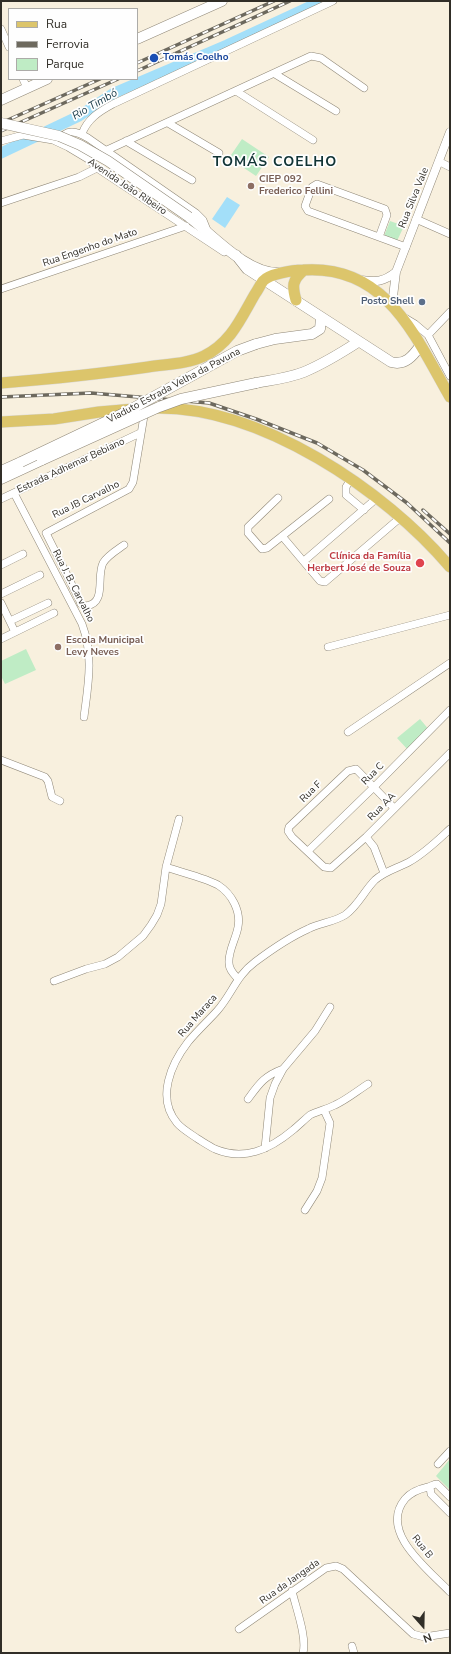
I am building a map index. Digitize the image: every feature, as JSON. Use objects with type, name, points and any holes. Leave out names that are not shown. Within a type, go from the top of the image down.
[{"type":"main road","points":[[138,39],[222,1]]},
{"type":"main road","points":[[2,99],[25,83],[42,80]]},
{"type":"main road","name":"Avenida João Ribeiro","points":[[1,123],[52,134],[80,145],[102,157],[188,222],[207,230],[236,256],[247,269],[391,362],[397,363],[408,360],[420,346]]},
{"type":"main road","name":"Avenida João Ribeiro","points":[[236,256],[261,271],[280,273]]},
{"type":"main road","points":[[296,300],[293,282],[304,270]]},
{"type":"main road","points":[[1,383],[118,372],[183,362],[203,356],[215,351],[228,338],[264,280],[280,273],[304,270],[329,270],[343,273],[361,280],[380,293],[392,305],[402,316],[450,397]]},
{"type":"main road","name":"Viaduto Estrada Velha da Pavuna","points":[[1,471],[124,413],[237,351],[275,339],[312,334],[320,329],[321,318]]},
{"type":"main road","name":"Viaduto Estrada Velha da Pavuna","points":[[42,460],[159,407],[195,395],[281,378],[303,372],[340,354],[358,342]]},
{"type":"main road","points":[[1,422],[54,419],[110,410],[145,408],[175,408],[202,412],[235,420],[304,451],[351,479],[417,531],[450,567]]},
{"type":"main road","name":"Estrada Adhemar Bebiano","points":[[1,479],[42,460]]},
{"type":"street","points":[[82,134],[85,127],[100,111],[332,1]]},
{"type":"street","points":[[1,29],[8,45]]},
{"type":"street","points":[[105,151],[275,74],[307,57],[316,56],[364,88]]},
{"type":"street","points":[[275,74],[336,111]]},
{"type":"street","points":[[236,91],[313,140]]},
{"type":"street","points":[[168,123],[219,153]]},
{"type":"street","points":[[61,143],[63,136],[68,132],[77,132],[82,134],[196,213],[203,220],[207,230]]},
{"type":"street","name":"Rua Silva Vale","points":[[392,305],[396,272],[440,162],[450,132]]},
{"type":"street","name":"Avenida João Ribeiro","points":[[1,142],[12,137],[28,135],[61,143],[88,160],[97,168],[188,222],[224,252],[236,256]]},
{"type":"street","points":[[126,141],[192,180]]},
{"type":"street","points":[[440,162],[450,167]]},
{"type":"street","points":[[1,203],[79,177],[97,168]]},
{"type":"street","points":[[379,237],[388,214],[385,209],[317,184],[312,187],[305,206],[306,210],[406,247]]},
{"type":"street","points":[[416,219],[450,234]]},
{"type":"street","name":"Rua Engenho do Mato","points":[[1,289],[188,222]]},
{"type":"street","points":[[361,280],[381,281],[396,272]]},
{"type":"street","points":[[428,335],[450,312]]},
{"type":"street","points":[[402,316],[415,324],[428,335],[450,376]]},
{"type":"street","name":"Rua JB Carvalho","points":[[124,545],[104,562],[98,598],[95,603],[86,606],[81,604],[46,536],[46,533],[48,530],[120,496],[129,489],[133,482],[145,408]]},
{"type":"street","name":"Estrada Adhemar Bebiano","points":[[1,499],[140,433]]},
{"type":"street","points":[[351,479],[346,487],[346,495],[364,510]]},
{"type":"street","name":"Rua J. B. Carvalho","points":[[14,493],[82,624],[86,635],[89,647],[90,662],[84,717]]},
{"type":"street","points":[[278,498],[249,524],[247,530],[262,549],[267,548],[329,499]]},
{"type":"street","points":[[304,561],[377,498]]},
{"type":"street","points":[[282,536],[320,581],[325,582],[401,517]]},
{"type":"street","points":[[1,565],[23,554]]},
{"type":"street","points":[[1,594],[40,576]]},
{"type":"street","points":[[1,603],[15,632]]},
{"type":"street","points":[[10,621],[48,603]]},
{"type":"street","points":[[1,640],[54,613]]},
{"type":"street","points":[[328,647],[450,615]]},
{"type":"street","points":[[348,732],[450,664]]},
{"type":"street","name":"Rua C","points":[[308,851],[450,710]]},
{"type":"street","name":"Rua AA","points":[[308,851],[328,869],[336,865],[450,753]]},
{"type":"street","points":[[1,760],[45,776],[48,781],[52,797],[60,801]]},
{"type":"street","name":"Rua F","points":[[308,851],[292,838],[288,831],[289,827],[348,771],[356,769],[374,787]]},
{"type":"street","points":[[374,787],[394,808]]},
{"type":"street","points":[[54,982],[112,960],[131,947],[143,936],[157,915],[161,904],[166,867],[179,819]]},
{"type":"street","name":"Rua Maraca","points":[[368,1084],[335,1106],[311,1115],[287,1134],[265,1148],[249,1154],[240,1155],[230,1154],[214,1148],[189,1133],[177,1123],[170,1113],[166,1094],[168,1079],[175,1062],[187,1043],[218,1010],[238,978],[255,962],[298,934],[345,914],[354,906],[370,885],[384,873],[421,855],[450,829]]},
{"type":"street","points":[[366,837],[374,847],[384,873]]},
{"type":"street","points":[[166,867],[218,885],[228,893],[234,902],[238,915],[238,927],[229,963],[232,972],[238,978]]},
{"type":"street","points":[[265,1148],[270,1098],[283,1069],[315,1031],[330,1007]]},
{"type":"street","points":[[248,1099],[262,1080],[273,1072],[283,1069]]},
{"type":"street","points":[[305,1210],[317,1191],[322,1178],[330,1123],[324,1110]]},
{"type":"street","points":[[438,1464],[450,1451]]},
{"type":"street","name":"Rua B","points":[[450,1497],[439,1485],[434,1484],[430,1487],[419,1489],[408,1495],[399,1507],[396,1517],[400,1534],[412,1553],[450,1592]]},
{"type":"street","points":[[430,1487],[431,1494],[450,1513]]},
{"type":"street","name":"Rua da Jangada","points":[[239,1629],[326,1568],[336,1566],[343,1570],[413,1634],[424,1637],[450,1633]]},
{"type":"street","points":[[292,1591],[303,1638],[304,1647],[302,1653]]},
{"type":"green space","points":[[242,139],[269,157],[256,176],[229,158]]},
{"type":"green space","points":[[390,221],[404,226],[397,241],[384,236]]},
{"type":"green space","points":[[26,649],[36,670],[5,684],[1,676],[1,661]]},
{"type":"green space","points":[[420,719],[430,731],[408,750],[397,738]]},
{"type":"green space","points":[[450,1459],[450,1490],[436,1476]]},
{"type":"water","points":[[227,197],[240,205],[225,228],[212,219]]},
{"type":"waterway","name":"Rio Timbó","points":[[1,153],[79,116],[114,93],[227,45],[322,1]]},
{"type":"railway","points":[[138,63],[274,1]]},
{"type":"railway","points":[[138,71],[290,1]]},
{"type":"railway","points":[[1,123],[98,80]]},
{"type":"railway","points":[[1,131],[116,80]]},
{"type":"railway","points":[[1,397],[91,393],[209,403],[256,419],[317,443],[363,470],[407,503],[450,543]]},
{"type":"railway","points":[[423,510],[450,534]]},
{"type":"place","name":"Tomás Coelho","points":[[154,58]]},
{"type":"place","name":"CIEP 092 Frederico Fellini","points":[[251,186]]},
{"type":"place","name":"Posto Shell","points":[[422,302]]},
{"type":"place","name":"Clínica da Família Herbert José de Souza","points":[[420,563]]},
{"type":"place","name":"Escola Municipal Levy Neves","points":[[58,647]]},
{"type":"district","name":"TOMÁS COELHO","points":[[275,163]]}]
